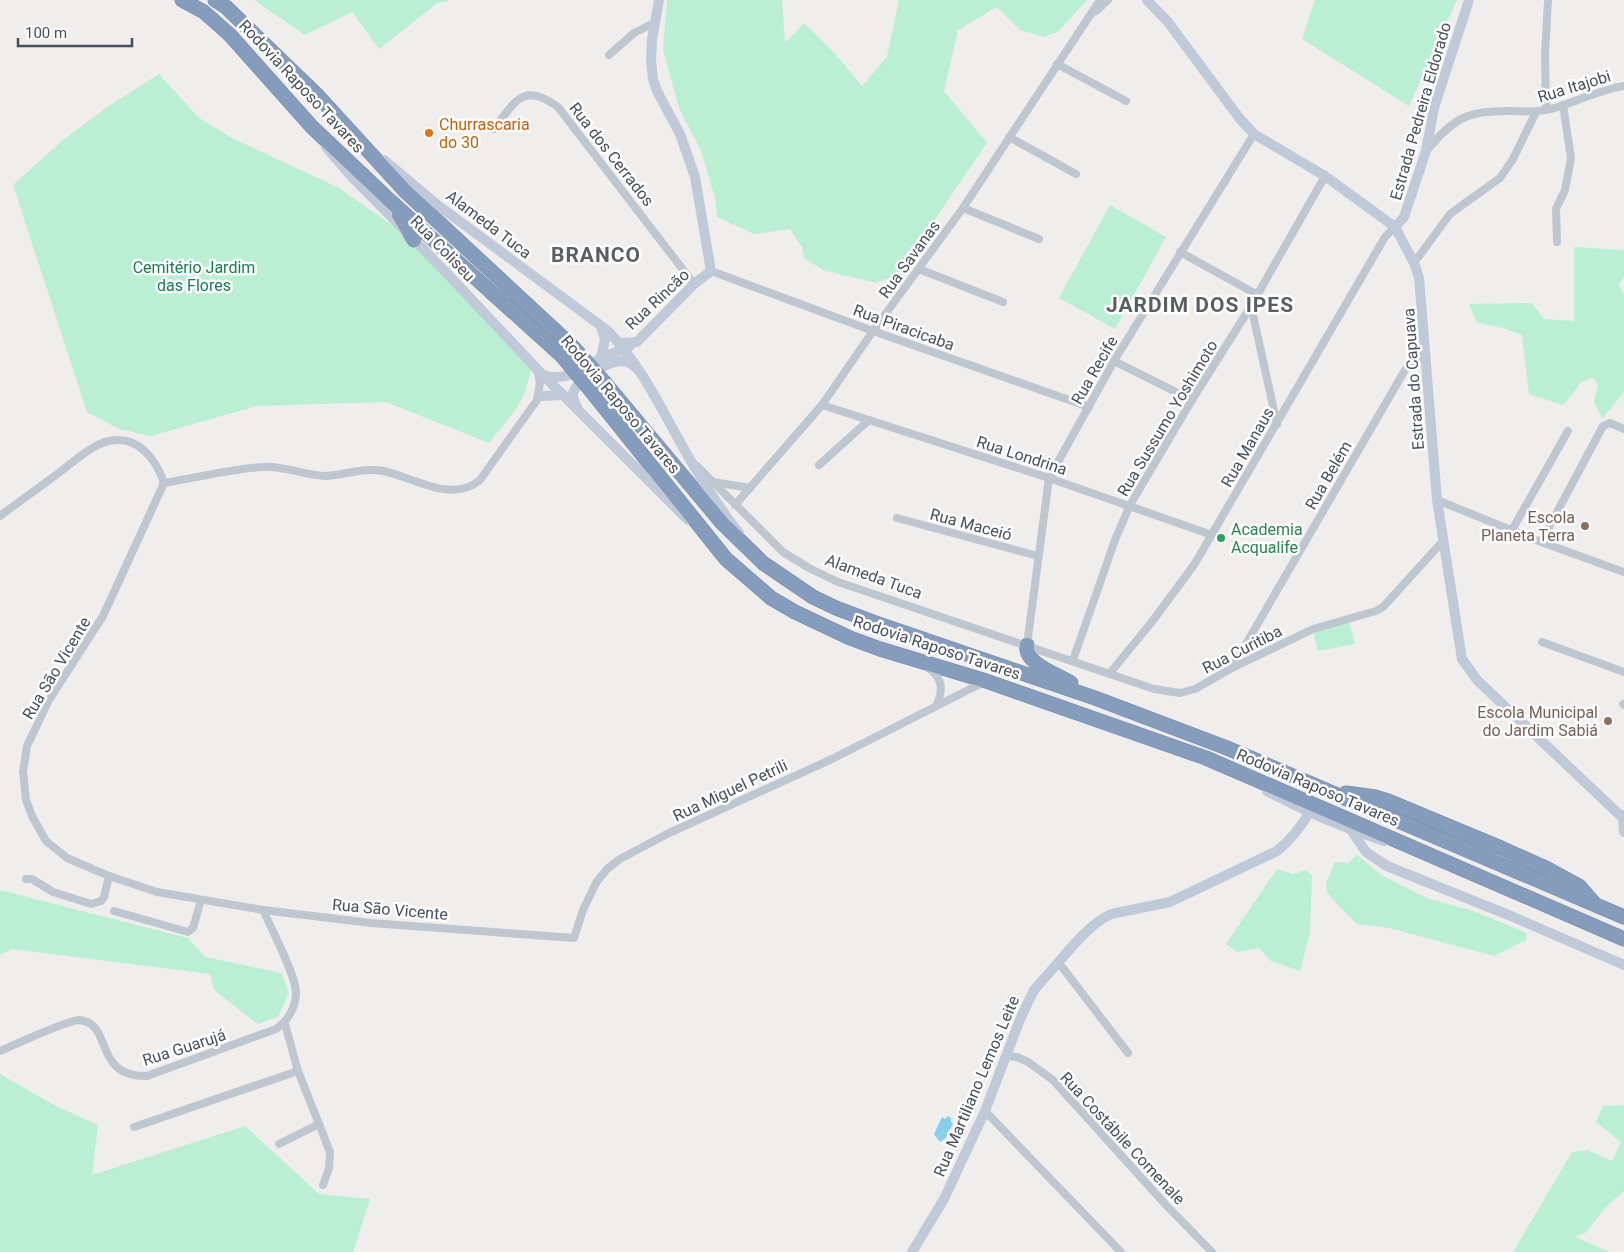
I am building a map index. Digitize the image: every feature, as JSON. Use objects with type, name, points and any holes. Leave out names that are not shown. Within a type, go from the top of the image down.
[{"type":"highway","name":"Rodovia Raposo Tavares","points":[[182,0],[204,12],[230,34],[312,128],[562,356],[726,559],[771,598],[795,612],[880,650],[986,681],[1206,758],[1624,939]]},
{"type":"highway","name":"Rodovia Raposo Tavares","points":[[216,0],[226,7],[298,77],[405,191],[573,347],[722,523],[763,562],[813,597],[873,622],[1095,698],[1227,748],[1624,917]]},
{"type":"highway","points":[[393,203],[414,240]]},
{"type":"highway","points":[[1027,645],[1026,651],[1031,659],[1095,698]]},
{"type":"street","points":[[659,0],[654,23],[651,61],[653,79],[657,91],[680,134],[695,177],[711,270]]},
{"type":"street","name":"Rua Savanas","points":[[735,505],[822,405],[873,331],[963,208],[1100,0]]},
{"type":"street","name":"Rua Savanas","points":[[1089,17],[1108,0]]},
{"type":"street","name":"Estrada do Capuava","points":[[1140,0],[1149,2],[1168,22],[1240,119],[1254,134],[1325,176],[1395,227],[1419,278],[1437,500],[1460,653],[1477,680],[1624,817]]},
{"type":"street","name":"Estrada Pedreira Eldorado","points":[[1395,227],[1404,217],[1426,151],[1434,108],[1469,0]]},
{"type":"street","points":[[1546,110],[1545,55],[1548,0]]},
{"type":"street","points":[[609,55],[634,33],[654,23]]},
{"type":"street","points":[[1057,64],[1126,101]]},
{"type":"street","name":"Rua Itajobi","points":[[1426,151],[1440,135],[1463,117],[1476,113],[1505,111],[1536,112],[1563,105],[1595,93],[1624,86]]},
{"type":"street","name":"Rua dos Cerrados","points":[[494,129],[513,104],[532,94],[546,98],[558,107],[694,284]]},
{"type":"street","points":[[1557,242],[1556,209],[1565,190],[1571,158],[1563,105]]},
{"type":"street","points":[[1414,264],[1450,214],[1500,178],[1513,159],[1536,112]]},
{"type":"street","name":"Rua Coliseu","points":[[312,128],[340,165],[540,372],[726,559]]},
{"type":"street","name":"Rua Recife","points":[[1027,645],[1049,478],[1114,361],[1254,134]]},
{"type":"street","points":[[1010,137],[1076,174]]},
{"type":"street","name":"Alameda Tuca","points":[[359,140],[439,206],[600,324],[622,346],[643,374],[688,457],[736,528],[763,562]]},
{"type":"street","name":"Rua Sussumo Yoshimoto","points":[[1073,660],[1114,540],[1130,506],[1250,306],[1325,176]]},
{"type":"street","points":[[963,208],[1039,239]]},
{"type":"street","name":"Rua Manaus","points":[[1110,673],[1194,566],[1385,237],[1395,227]]},
{"type":"street","points":[[1180,252],[1256,294]]},
{"type":"street","points":[[919,269],[1002,302]]},
{"type":"street","name":"Rua Rincão","points":[[637,342],[694,284],[711,270]]},
{"type":"street","name":"Rua Piracicaba","points":[[711,270],[873,331],[1089,407]]},
{"type":"street","points":[[1250,306],[1277,424]]},
{"type":"street","points":[[600,324],[605,339],[601,358]]},
{"type":"street","points":[[0,516],[90,450],[108,441],[129,441],[144,449],[159,468],[164,483],[262,467],[326,476],[364,470],[382,470],[442,489],[459,490],[472,486],[480,480],[539,398],[570,376],[622,346],[637,342],[634,361]]},
{"type":"street","name":"Rua Belém","points":[[1232,668],[1404,370],[1411,363],[1425,355]]},
{"type":"street","points":[[580,411],[573,399],[575,388],[581,381],[602,367],[623,361],[632,364],[643,374]]},
{"type":"street","points":[[1114,361],[1192,400]]},
{"type":"street","points":[[539,398],[540,372],[551,378],[570,376]]},
{"type":"street","points":[[539,398],[563,395]]},
{"type":"street","name":"Rua Londrina","points":[[822,405],[1049,478],[1212,535]]},
{"type":"street","points":[[819,465],[869,420]]},
{"type":"street","points":[[1541,542],[1603,426],[1610,423],[1624,429]]},
{"type":"street","points":[[1512,530],[1568,431]]},
{"type":"street","name":"Alameda Tuca","points":[[688,457],[783,552],[809,568],[838,582],[1027,645]]},
{"type":"street","points":[[713,482],[750,488]]},
{"type":"street","name":"Rua São Vicente","points":[[164,483],[103,616],[49,700],[27,746],[24,766],[26,800],[32,816],[46,841],[67,858],[109,876],[158,892],[201,900],[262,910],[371,923],[574,938]]},
{"type":"street","points":[[1437,500],[1541,542],[1624,572]]},
{"type":"street","name":"Rua Maceió","points":[[897,518],[1038,556]]},
{"type":"street","name":"Rua Curitiba","points":[[1027,645],[1154,689],[1180,693],[1195,689],[1232,668],[1313,629],[1383,607],[1443,541]]},
{"type":"street","points":[[1542,642],[1624,672]]},
{"type":"street","points":[[914,659],[934,672],[938,680],[942,694],[936,706]]},
{"type":"street","name":"Rua Miguel Petrili","points":[[574,938],[583,910],[596,883],[620,859],[667,834],[832,759],[986,681]]},
{"type":"street","points":[[1206,758],[1309,813],[1351,830],[1445,861]]},
{"type":"street","points":[[1610,805],[1624,806]]},
{"type":"street","name":"Rua Martiliano Lemos Leite","points":[[912,1252],[944,1199],[985,1111],[1021,1017],[1034,990],[1058,963],[1093,925],[1104,917],[1170,902],[1276,850],[1288,843],[1309,813]]},
{"type":"street","points":[[1624,817],[1624,831]]},
{"type":"street","points":[[1351,830],[1366,852],[1387,866],[1511,916],[1624,965]]},
{"type":"street","points":[[26,879],[32,879],[54,892],[91,904],[101,901],[104,897],[109,876]]},
{"type":"street","points":[[114,911],[188,932],[193,928],[201,900]]},
{"type":"street","points":[[262,910],[293,978],[296,993],[294,1006],[285,1024],[298,1070],[330,1152],[327,1176],[323,1185]]},
{"type":"street","points":[[1058,963],[1128,1053]]},
{"type":"street","name":"Rua Guarujá","points":[[0,1051],[78,1020],[91,1024],[98,1030],[113,1065],[130,1075],[147,1076],[266,1034],[285,1024]]},
{"type":"street","name":"Rua Costábile Comenale","points":[[1006,1056],[1017,1057],[1028,1062],[1053,1080],[1159,1197],[1212,1252]]},
{"type":"street","points":[[134,1127],[298,1070]]},
{"type":"street","points":[[985,1111],[1121,1252]]},
{"type":"street","points":[[279,1144],[320,1124]]},
{"type":"green space","points":[[254,0],[450,0],[436,4],[379,49],[352,12],[305,35]]},
{"type":"green space","points":[[667,0],[782,0],[785,43],[804,23],[836,55],[862,86],[887,57],[899,0],[1087,0],[1058,32],[1044,37],[1020,30],[997,7],[958,30],[944,91],[987,143],[897,275],[876,283],[823,270],[804,258],[802,247],[790,229],[754,234],[717,217],[715,198],[701,151],[679,108],[663,49]]},
{"type":"green space","points":[[1315,0],[1457,0],[1409,106],[1302,39]]},
{"type":"green space","name":"Cemitério Jardim das Flores","points":[[159,74],[199,118],[232,138],[339,188],[406,235],[532,369],[524,394],[517,408],[489,443],[386,402],[257,406],[151,436],[119,429],[87,412],[13,185],[62,141],[106,108]]},
{"type":"green space","points":[[1110,205],[1166,237],[1115,329],[1059,298]]},
{"type":"green space","points":[[1574,247],[1624,250],[1624,276],[1619,285],[1624,294],[1624,392],[1602,419],[1594,401],[1598,385],[1593,377],[1582,382],[1563,405],[1529,394],[1522,335],[1500,327],[1477,323],[1469,304],[1532,303],[1544,319],[1574,321]]},
{"type":"green space","points":[[1349,621],[1355,644],[1318,651],[1313,631]]},
{"type":"green space","points":[[1357,855],[1383,876],[1429,899],[1471,910],[1527,933],[1526,940],[1494,956],[1389,928],[1357,924],[1327,892],[1326,883],[1335,862],[1348,863]]},
{"type":"green space","points":[[1277,869],[1293,874],[1307,870],[1312,875],[1310,933],[1300,971],[1271,961],[1259,948],[1237,952],[1226,944]]},
{"type":"green space","points":[[0,890],[188,938],[205,957],[282,973],[289,993],[278,1017],[258,1024],[214,990],[210,974],[12,949],[0,955]]},
{"type":"green space","points":[[0,1074],[52,1104],[98,1125],[92,1175],[245,1126],[319,1194],[370,1199],[353,1252],[0,1252]]},
{"type":"green space","points":[[1624,1105],[1624,1191],[1607,1206],[1585,1233],[1575,1237],[1610,1252],[1513,1252],[1572,1152],[1587,1150],[1612,1161],[1621,1142],[1596,1122],[1603,1106]]},
{"type":"water","points":[[948,1116],[953,1124],[945,1139],[940,1142],[934,1134],[942,1117],[945,1119]]},
{"type":"place","name":"Churrascaria do 30","points":[[429,133]]},
{"type":"place","name":"Escola Planeta Terra","points":[[1585,526]]},
{"type":"place","name":"Academia Acqualife","points":[[1221,538]]},
{"type":"place","name":"Escola Municipal do Jardim Sabiá","points":[[1608,721]]},
{"type":"district","name":"BRANCO","points":[[596,255]]},
{"type":"district","name":"JARDIM DOS IPES","points":[[1200,305]]}]
